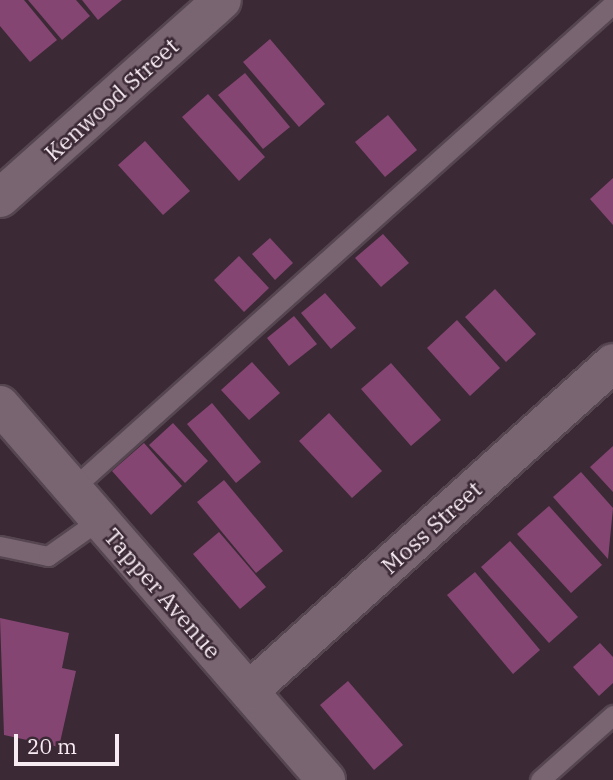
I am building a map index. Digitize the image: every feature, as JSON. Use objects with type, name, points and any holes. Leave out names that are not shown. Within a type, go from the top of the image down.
[{"type":"street","name":"Kenwood Street","points":[[0,198],[222,0]]},
{"type":"street","name":"Moss Street","points":[[249,691],[613,363]]},
{"type":"street","name":"Tapper Avenue","points":[[0,405],[326,780]]},
{"type":"lane","points":[[72,489],[613,4]]},
{"type":"lane","points":[[0,546],[48,556],[99,520]]},
{"type":"lane","points":[[540,780],[613,715]]},
{"type":"building","points":[[0,0],[24,0],[57,40],[30,62],[0,26]]},
{"type":"building","points":[[28,0],[76,0],[90,16],[62,40]]},
{"type":"building","points":[[82,0],[122,0],[98,20]]},
{"type":"building","points":[[270,39],[325,104],[299,127],[243,62]]},
{"type":"building","points":[[245,73],[290,127],[263,149],[218,95]]},
{"type":"building","points":[[208,94],[265,157],[239,181],[182,117]]},
{"type":"building","points":[[388,115],[417,150],[385,177],[355,142]]},
{"type":"building","points":[[145,141],[190,191],[163,215],[118,165]]},
{"type":"building","points":[[613,178],[613,225],[590,199]]},
{"type":"building","points":[[383,234],[409,263],[381,287],[355,258]]},
{"type":"building","points":[[270,238],[293,263],[275,280],[252,254]]},
{"type":"building","points":[[239,256],[269,288],[244,312],[214,280]]},
{"type":"building","points":[[495,289],[536,334],[506,362],[465,317]]},
{"type":"building","points":[[325,293],[356,328],[331,349],[301,313]]},
{"type":"building","points":[[294,316],[317,344],[289,366],[267,338]]},
{"type":"building","points":[[457,320],[500,368],[470,396],[427,348]]},
{"type":"building","points":[[252,362],[280,393],[249,420],[221,390]]},
{"type":"building","points":[[391,363],[441,420],[411,446],[361,389]]},
{"type":"building","points":[[212,403],[261,462],[236,483],[187,424]]},
{"type":"building","points":[[329,413],[382,471],[352,498],[299,441]]},
{"type":"building","points":[[173,423],[208,461],[185,483],[149,445]]},
{"type":"building","points":[[144,443],[182,486],[151,515],[112,471]]},
{"type":"building","points":[[613,446],[613,492],[590,467]]},
{"type":"building","points":[[581,472],[613,508],[608,559],[553,497]]},
{"type":"building","points":[[224,480],[283,551],[256,573],[197,502]]},
{"type":"building","points":[[549,506],[602,565],[571,593],[517,534]]},
{"type":"building","points":[[219,532],[266,587],[240,609],[193,554]]},
{"type":"building","points":[[510,541],[578,617],[549,643],[481,567]]},
{"type":"building","points":[[475,572],[540,650],[513,674],[447,595]]},
{"type":"building","points":[[0,618],[69,633],[62,668],[76,671],[59,747],[4,735]]},
{"type":"building","points":[[600,643],[613,657],[613,683],[599,696],[573,667]]},
{"type":"building","points":[[348,681],[403,745],[374,770],[320,705]]}]
